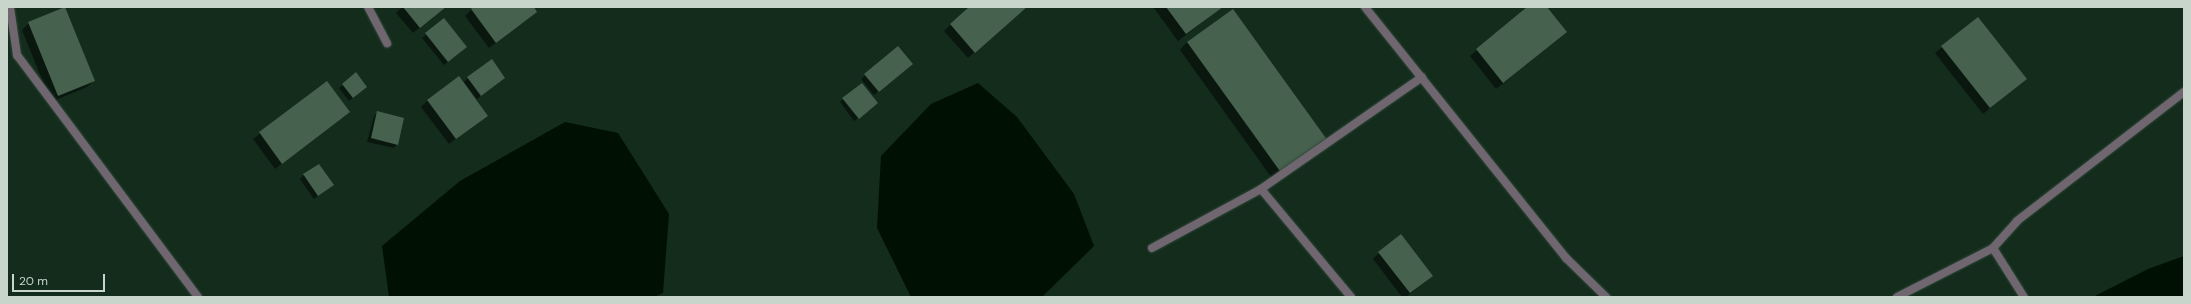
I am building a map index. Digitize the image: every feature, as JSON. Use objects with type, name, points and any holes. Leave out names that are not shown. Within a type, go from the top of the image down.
[{"type":"street","points":[[10,7],[17,56],[198,297]]},
{"type":"street","points":[[368,7],[387,43]]},
{"type":"street","points":[[1366,7],[1566,258],[1606,297]]},
{"type":"street","points":[[1152,248],[1261,189],[1422,77]]},
{"type":"street","points":[[1897,297],[1993,248],[2017,220],[2184,92]]},
{"type":"street","points":[[1261,189],[1351,297]]},
{"type":"street","points":[[1993,248],[2024,297]]},
{"type":"shaded area","points":[[978,83],[1017,117],[1074,194],[1094,246],[1042,297],[911,297],[877,228],[881,156],[931,104]]},
{"type":"shaded area","points":[[565,122],[618,133],[669,214],[663,293],[654,297],[389,297],[382,246],[460,181]]},
{"type":"shaded area","points":[[2184,256],[2184,297],[2093,297],[2148,269]]},
{"type":"building","points":[[65,7],[95,81],[58,96],[28,22]]},
{"type":"building","points":[[403,7],[446,7],[420,28]]},
{"type":"building","points":[[473,7],[534,7],[537,12],[496,43],[471,9]]},
{"type":"building","points":[[969,7],[1027,7],[975,53],[950,24]]},
{"type":"building","points":[[1166,7],[1223,7],[1186,34]]},
{"type":"building","points":[[1527,7],[1547,7],[1567,32],[1503,83],[1476,49]]},
{"type":"building","points":[[1233,9],[1328,141],[1282,174],[1187,42]]},
{"type":"building","points":[[1978,17],[2027,79],[1990,108],[1941,46]]},
{"type":"building","points":[[444,18],[467,47],[448,62],[425,33]]},
{"type":"building","points":[[898,46],[913,64],[879,92],[864,74]]},
{"type":"building","points":[[492,59],[505,78],[481,96],[467,77]]},
{"type":"building","points":[[356,72],[367,87],[353,98],[342,84]]},
{"type":"building","points":[[459,76],[488,116],[456,139],[427,100]]},
{"type":"building","points":[[327,81],[350,112],[282,164],[259,132]]},
{"type":"building","points":[[862,83],[878,103],[859,119],[842,98]]},
{"type":"building","points":[[377,111],[404,118],[398,145],[371,138]]},
{"type":"building","points":[[319,164],[334,185],[318,196],[303,174]]},
{"type":"building","points":[[1401,234],[1433,276],[1410,293],[1378,252]]}]
